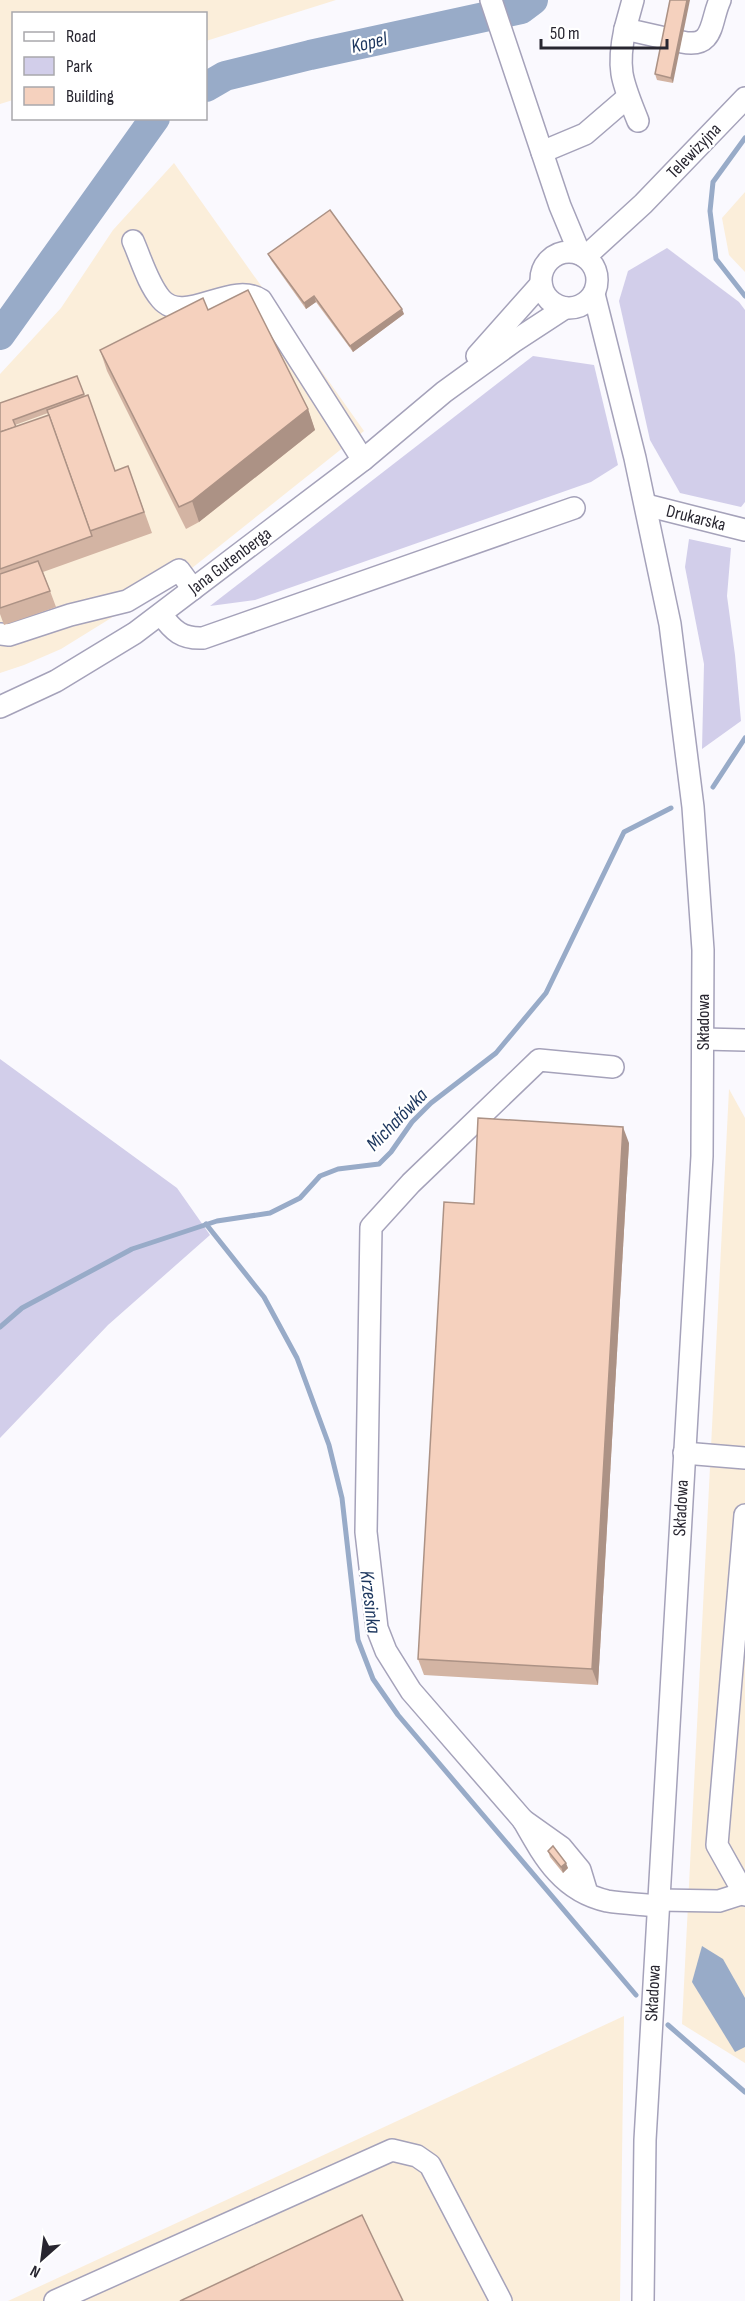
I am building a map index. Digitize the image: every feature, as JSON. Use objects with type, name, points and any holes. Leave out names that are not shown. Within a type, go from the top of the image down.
[{"type":"street","points":[[491,0],[560,206],[597,278],[594,294],[609,360]]},
{"type":"street","points":[[633,0],[620,61],[628,97],[638,121]]},
{"type":"street","points":[[626,29],[696,43],[708,36],[720,0]]},
{"type":"street","points":[[542,152],[585,134],[628,97]]},
{"type":"street","name":"Telewizyjna","points":[[586,260],[745,98]]},
{"type":"street","points":[[558,254],[560,206]]},
{"type":"street","points":[[133,241],[157,294],[166,304],[181,308],[242,294],[255,296],[261,300],[363,460]]},
{"type":"street","points":[[586,260],[565,252],[558,254],[543,268],[541,284],[547,298],[555,305],[570,308],[583,305],[594,294]]},
{"type":"street","name":"Jana Gutenberga","points":[[444,392],[517,314],[541,284]]},
{"type":"street","points":[[570,308],[596,336],[609,360]]},
{"type":"street","name":"Jana Gutenberga","points":[[0,707],[37,691],[79,668],[161,614],[363,460],[444,392],[513,342],[570,308]]},
{"type":"street","name":"Składowa","points":[[609,360],[646,505],[670,624],[683,715],[700,890],[703,1039],[702,1156],[645,2140],[643,2301]]},
{"type":"street","name":"Drukarska","points":[[646,505],[745,530]]},
{"type":"street","points":[[161,614],[172,630],[179,635],[190,639],[203,638],[574,508]]},
{"type":"street","points":[[0,634],[9,635],[70,615],[127,601],[179,570],[193,590]]},
{"type":"street","points":[[703,1039],[745,1040]]},
{"type":"street","points":[[613,1066],[539,1060],[411,1183],[371,1227],[366,1532],[377,1628],[386,1651],[411,1691],[523,1820],[561,1847],[580,1870],[587,1893],[606,1901],[658,1903],[719,1901],[744,1894],[717,1845],[745,1515]]},
{"type":"street","points":[[684,1453],[745,1458]]},
{"type":"street","points":[[55,2301],[393,2150],[417,2156],[430,2165],[501,2301]]},
{"type":"shaded area","points":[[0,0],[336,0],[207,41],[207,12],[12,12],[12,100],[0,104]]},
{"type":"shaded area","points":[[174,163],[364,431],[192,568],[61,649],[0,673],[0,374],[61,308],[113,230]]},
{"type":"shaded area","points":[[745,192],[745,272],[729,255],[722,218]]},
{"type":"shaded area","points":[[729,1089],[745,1118],[745,2063],[682,2024]]},
{"type":"shaded area","points":[[624,2016],[620,2301],[8,2301]]},
{"type":"green space","points":[[667,248],[739,302],[745,310],[745,502],[741,507],[680,493],[650,440],[619,301],[628,271]]},
{"type":"green space","points":[[533,356],[594,365],[618,465],[591,482],[255,600],[210,606]]},
{"type":"green space","points":[[689,539],[731,548],[727,596],[741,721],[702,749],[704,664],[685,567]]},
{"type":"green space","points":[[0,1059],[177,1188],[210,1235],[108,1325],[0,1438]]},
{"type":"water","points":[[702,1946],[723,1959],[745,1998],[745,2047],[735,2052],[692,1982]]},
{"type":"building","points":[[670,0],[687,0],[671,78],[655,74]]},
{"type":"building","points":[[330,210],[402,309],[350,346],[314,296],[304,303],[268,254]]},
{"type":"building","points":[[248,290],[308,409],[192,501],[179,507],[100,350],[203,298],[208,310]]},
{"type":"building","points":[[77,376],[84,394],[13,420],[16,427],[0,432],[0,403]]},
{"type":"building","points":[[88,395],[115,471],[128,466],[144,512],[90,531],[47,410]]},
{"type":"building","points":[[49,415],[92,536],[0,569],[0,432]]},
{"type":"building","points":[[38,561],[50,591],[0,608],[0,574]]},
{"type":"building","points":[[478,1118],[623,1127],[592,1669],[418,1659],[444,1202],[474,1204]]},
{"type":"building","points":[[553,1846],[566,1863],[561,1867],[548,1851]]},
{"type":"building","points":[[362,2215],[403,2301],[180,2301]]},
{"type":"waterway","name":"Kopel","points":[[207,86],[225,76],[310,55],[521,9],[533,0]]},
{"type":"waterway","name":"Kopel","points":[[0,335],[154,120]]},
{"type":"waterway","name":"Michałówka","points":[[745,138],[713,182],[710,211],[716,259],[745,296]]},
{"type":"waterway","name":"Michałówka","points":[[713,787],[745,738]]},
{"type":"waterway","name":"Michałówka","points":[[0,1327],[22,1308],[132,1249],[217,1221],[270,1213],[300,1198],[320,1176],[338,1169],[379,1164],[391,1152],[412,1122],[431,1103],[496,1053],[546,993],[624,832],[671,808]]},
{"type":"waterway","name":"Krzesinka","points":[[206,1224],[264,1297],[297,1358],[329,1445],[342,1498],[358,1640],[373,1679],[398,1715],[636,1995]]},
{"type":"waterway","name":"Krzesinka","points":[[668,2025],[745,2092]]}]
